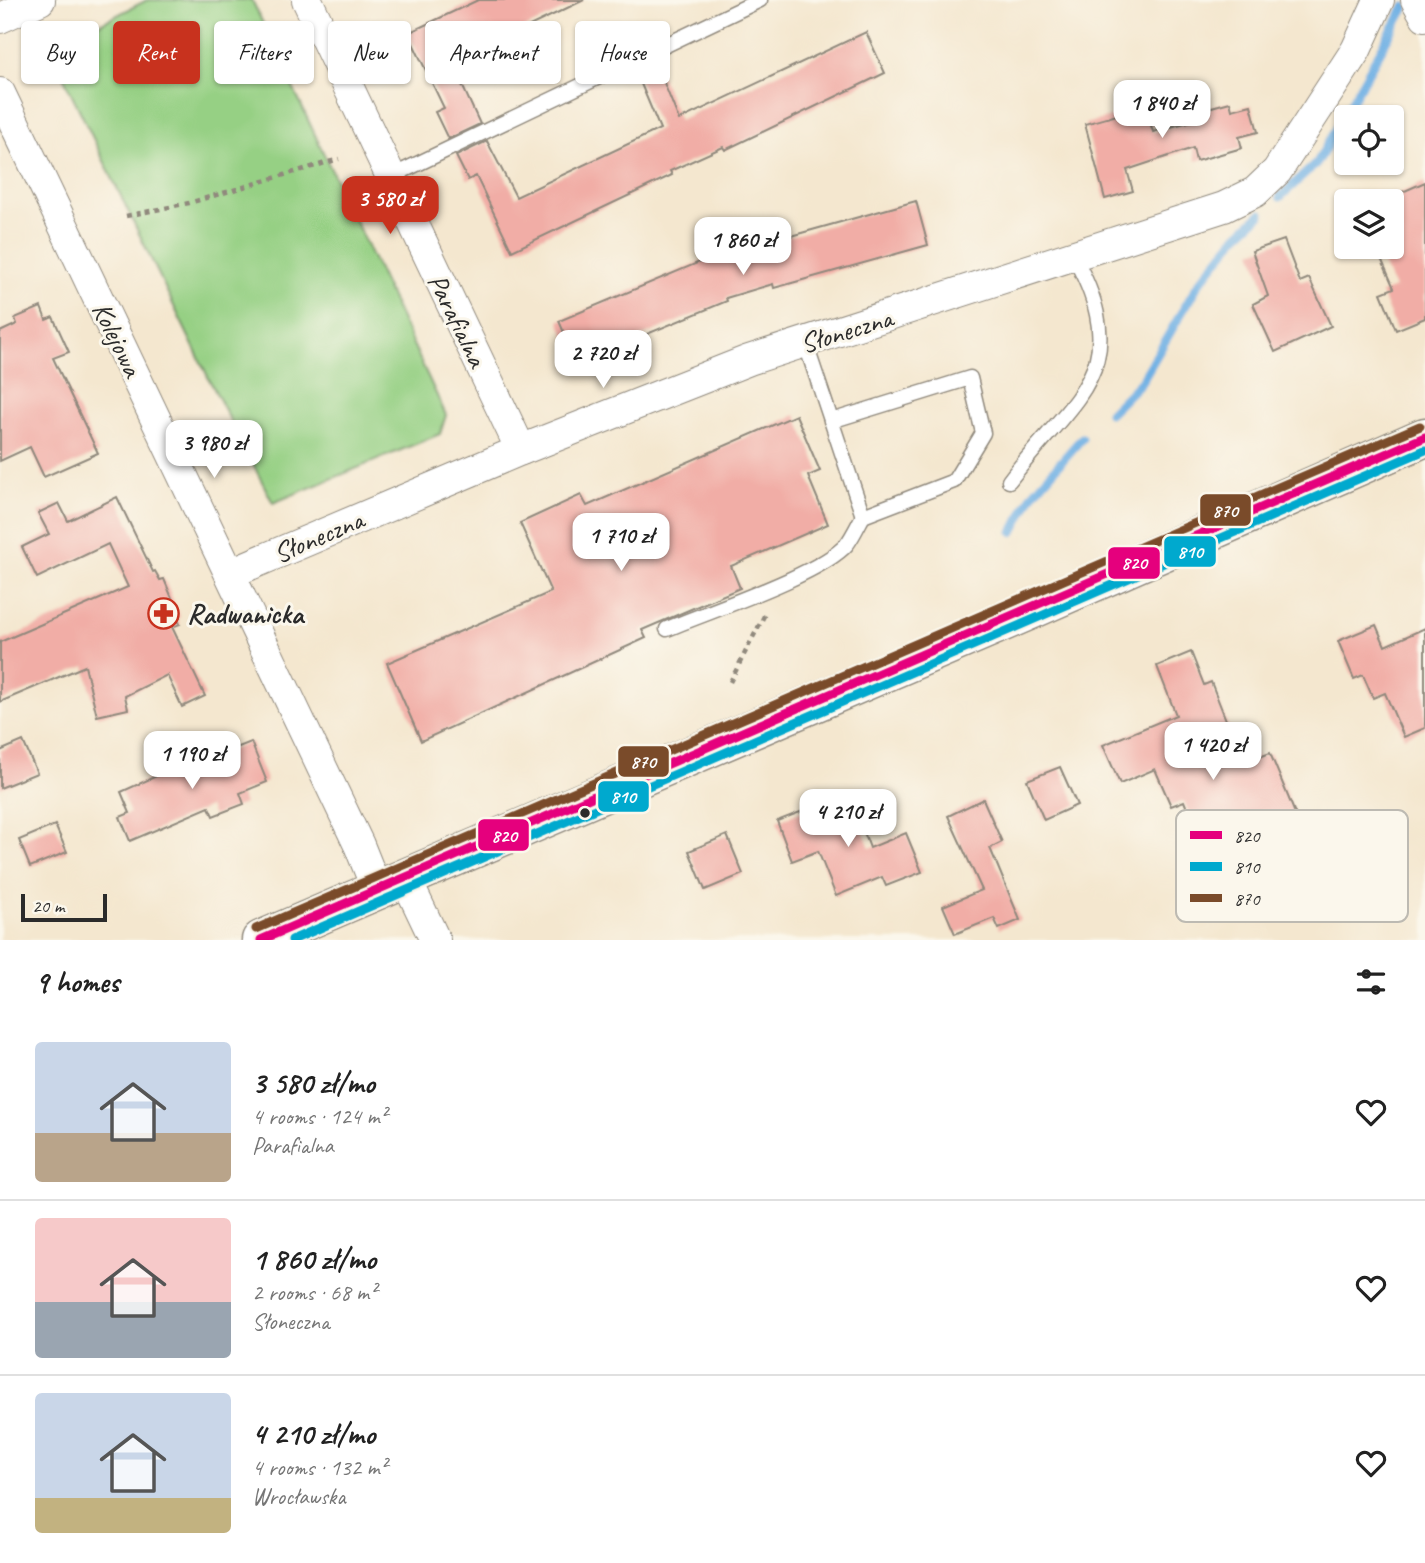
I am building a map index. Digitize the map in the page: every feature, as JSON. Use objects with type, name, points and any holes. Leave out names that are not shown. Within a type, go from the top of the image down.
[{"type":"main road","points":[[261,940],[627,785],[1425,437]]},
{"type":"street","points":[[0,18],[40,0]]},
{"type":"street","name":"Parafialna","points":[[307,0],[521,450]]},
{"type":"street","name":"Słoneczna","points":[[231,573],[521,450],[749,360],[1224,208],[1255,192],[1278,171],[1356,50],[1378,0]]},
{"type":"street","points":[[1416,0],[1425,16]]},
{"type":"street","name":"Kolejowa","points":[[0,93],[359,845],[435,940]]},
{"type":"lane","points":[[390,177],[760,0]]},
{"type":"lane","points":[[1009,481],[1087,388],[1096,362],[1098,311],[1091,290],[1073,255]]},
{"type":"lane","points":[[805,342],[863,516]]},
{"type":"lane","points":[[667,629],[790,578],[830,558],[847,544],[863,516],[954,481],[983,433],[970,378],[831,421]]},
{"type":"path","points":[[126,216],[188,203],[339,159]]},
{"type":"path","points":[[730,682],[760,622],[790,578]]},
{"type":"green space","points":[[147,0],[252,0],[262,21],[214,21],[214,84],[291,84],[446,415],[440,434],[273,503],[210,381],[67,84],[99,84],[99,24]]},
{"type":"building","points":[[478,0],[584,0],[540,21],[433,21]]},
{"type":"building","points":[[425,25],[425,68],[411,39],[411,32]]},
{"type":"building","points":[[866,32],[885,73],[725,150],[723,147],[670,171],[672,175],[512,251],[476,176],[468,180],[456,156],[487,141],[516,197],[660,129],[641,84],[664,84],[679,120]]},
{"type":"building","points":[[432,84],[462,84],[480,124],[448,139],[435,112],[444,108]]},
{"type":"building","points":[[1141,92],[1153,132],[1199,119],[1197,111],[1230,102],[1232,110],[1251,105],[1258,132],[1239,137],[1242,148],[1196,161],[1193,148],[1127,170],[1133,191],[1105,199],[1085,124],[1128,112]]},
{"type":"building","points":[[1425,182],[1425,318],[1396,330],[1381,293],[1394,288],[1381,259],[1404,259],[1404,191]]},
{"type":"building","points":[[916,201],[928,245],[774,288],[773,284],[726,298],[727,301],[577,363],[559,321],[709,258],[710,262],[763,247],[762,244]]},
{"type":"building","points":[[1284,240],[1300,282],[1309,278],[1331,326],[1275,352],[1253,304],[1268,296],[1252,251]]},
{"type":"building","points":[[41,307],[46,320],[53,317],[69,352],[53,358],[98,453],[44,477],[30,447],[0,461],[0,332],[17,324],[15,318]]},
{"type":"building","points":[[796,415],[820,471],[808,476],[828,524],[731,566],[740,588],[642,630],[646,638],[421,741],[387,663],[551,592],[520,523],[581,495],[587,506]]},
{"type":"building","points":[[117,497],[153,572],[155,571],[160,580],[164,579],[180,617],[177,618],[180,624],[172,627],[205,696],[182,707],[167,675],[125,696],[128,709],[97,716],[85,666],[0,702],[0,642],[128,587],[108,544],[37,578],[22,547],[49,534],[38,513],[59,503],[68,521]]},
{"type":"building","points":[[1376,625],[1385,646],[1425,628],[1425,728],[1404,737],[1385,693],[1373,698],[1363,675],[1354,679],[1338,641]]},
{"type":"building","points":[[1191,652],[1204,685],[1211,682],[1241,758],[1254,752],[1257,758],[1270,753],[1294,810],[1188,810],[1184,801],[1171,806],[1155,769],[1120,784],[1103,745],[1176,715],[1157,666]]},
{"type":"building","points":[[23,741],[37,773],[0,788],[0,751]]},
{"type":"building","points":[[251,742],[267,782],[240,793],[244,804],[213,816],[209,807],[130,841],[120,817],[130,813],[121,792],[174,768],[176,772]]},
{"type":"building","points":[[1060,767],[1077,805],[1044,820],[1027,780]]},
{"type":"building","points":[[983,799],[1002,842],[990,848],[1020,920],[999,929],[994,918],[955,934],[943,906],[982,890],[948,816]]},
{"type":"building","points":[[853,803],[870,848],[906,833],[922,872],[886,886],[882,877],[836,896],[818,851],[792,861],[777,821],[813,807],[817,817]]},
{"type":"building","points":[[55,825],[67,852],[30,867],[19,840]]},
{"type":"building","points":[[727,835],[743,874],[705,890],[689,851]]},
{"type":"waterway","points":[[1280,197],[1317,163],[1405,7]]},
{"type":"waterway","points":[[1110,413],[1141,382],[1199,283],[1237,236],[1261,214]]},
{"type":"waterway","points":[[1013,532],[1032,495],[1082,438]]},
{"type":"transit line","name":"870","points":[[256,929],[1420,426]]},
{"type":"transit line","name":"820","points":[[261,940],[1425,437]]},
{"type":"transit line","name":"810","points":[[292,940],[1425,450]]},
{"type":"place","name":"Radwanicka","points":[[164,613]]}]
